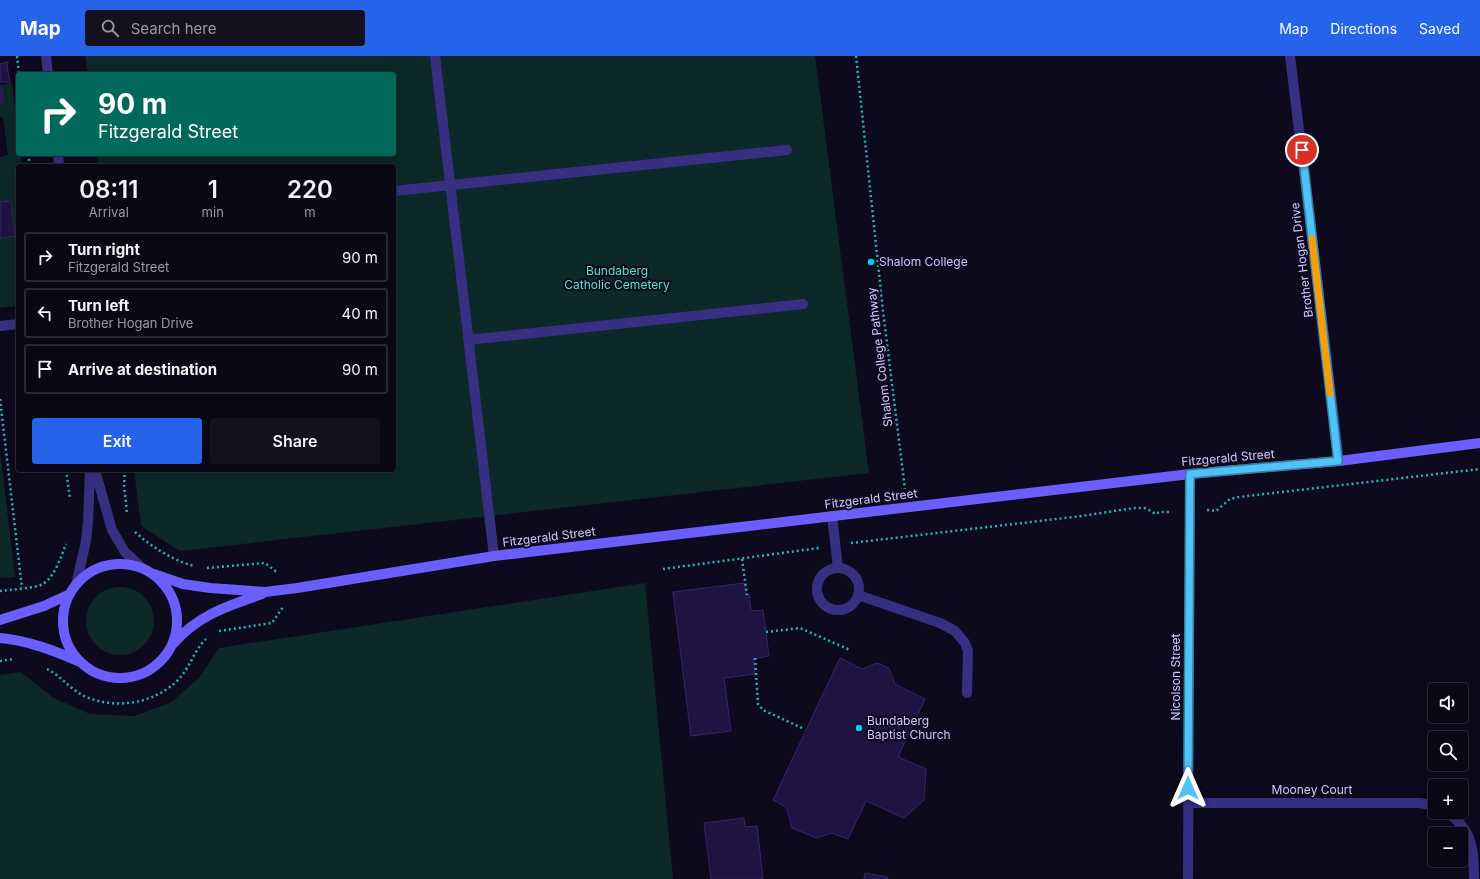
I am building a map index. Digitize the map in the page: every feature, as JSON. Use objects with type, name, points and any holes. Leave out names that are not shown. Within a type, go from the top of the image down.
[{"type":"street","points":[[46,56],[48,72]]},
{"type":"street","points":[[435,56],[494,556]]},
{"type":"street","name":"Brother Hogan Drive","points":[[1290,56],[1338,461]]},
{"type":"street","points":[[396,192],[450,184],[787,150]]},
{"type":"street","points":[[468,340],[804,304]]},
{"type":"street","points":[[0,326],[16,324]]},
{"type":"street","name":"Fitzgerald Street","points":[[266,592],[494,556],[1190,474],[1338,461],[1480,443]]},
{"type":"street","points":[[76,585],[86,541],[90,472]]},
{"type":"street","points":[[96,472],[112,530],[125,552],[142,568]]},
{"type":"street","name":"Nicolson Street","points":[[1188,879],[1190,474]]},
{"type":"street","points":[[832,516],[838,568]]},
{"type":"street","points":[[124,564],[142,568],[154,574],[183,584],[210,588],[266,592],[219,610],[201,619],[184,632],[161,660],[150,670],[136,675],[122,678],[107,676],[93,671],[72,651],[66,637],[64,622],[65,608],[70,594],[76,585],[90,573],[107,565],[124,564]]},
{"type":"street","points":[[838,568],[854,577],[857,582],[858,595],[855,601],[846,609],[833,609],[822,604],[817,592],[817,585],[820,578],[825,573],[831,569],[838,568]]},
{"type":"street","points":[[154,574],[166,586],[174,600],[177,616],[176,633],[170,648]]},
{"type":"street","points":[[0,620],[44,606],[70,594]]},
{"type":"street","points":[[858,595],[940,622],[955,630],[965,643],[968,651],[967,693]]},
{"type":"street","points":[[0,638],[18,640],[39,645],[82,662]]},
{"type":"street","name":"Mooney Court","points":[[1188,803],[1420,803],[1428,805]]},
{"type":"street","points":[[1456,819],[1465,828],[1472,842],[1474,879]]},
{"type":"path","points":[[17,56],[19,72]]},
{"type":"path","name":"Shalom College Pathway","points":[[856,56],[883,311],[905,489]]},
{"type":"path","points":[[0,399],[22,588]]},
{"type":"path","points":[[663,569],[1074,517],[1134,508],[1144,508],[1155,514],[1160,512],[1216,511],[1230,499],[1239,496],[1480,469]]},
{"type":"path","points":[[66,472],[70,500]]},
{"type":"path","points":[[125,472],[124,485],[128,518]]},
{"type":"path","points":[[131,529],[147,543],[178,561],[199,568]]},
{"type":"path","points":[[0,590],[12,590],[42,585],[48,579],[61,559],[67,540]]},
{"type":"path","points":[[742,559],[747,595]]},
{"type":"path","points":[[203,568],[265,563]]},
{"type":"path","points":[[12,590],[13,595]]},
{"type":"path","points":[[216,632],[272,622]]},
{"type":"path","points":[[766,632],[800,628],[850,650]]},
{"type":"path","points":[[42,666],[85,696],[112,704],[138,702],[166,690],[178,680],[204,641],[210,636]]},
{"type":"path","points":[[755,658],[758,704],[762,710],[802,728]]},
{"type":"path","points":[[0,661],[20,659]]},
{"type":"green space","name":"Bundaberg Catholic Cemetery","points":[[85,56],[815,56],[869,473],[180,551],[141,526],[134,472],[396,472],[396,164],[98,164],[97,156],[396,156],[396,72],[88,72]]},
{"type":"green space","points":[[12,83],[16,116],[16,156],[20,156],[22,164],[16,164],[16,306],[0,308],[0,238],[15,236],[11,201],[0,202],[0,157],[8,155],[3,117],[0,117],[0,85]]},
{"type":"green space","points":[[0,451],[15,577],[0,578]]},
{"type":"green space","points":[[645,583],[673,879],[0,879],[0,675],[21,672],[52,697],[90,714],[134,716],[170,703],[199,678],[219,648]]},
{"type":"green space","points":[[113,587],[127,587],[139,593],[148,602],[154,614],[152,634],[144,645],[133,653],[127,655],[113,655],[107,653],[96,645],[88,634],[86,628],[86,614],[88,608],[96,597],[107,589]]},
{"type":"building","points":[[8,62],[7,66],[10,82],[0,82],[0,64]]},
{"type":"building","points":[[0,88],[2,88],[3,102],[0,102]]},
{"type":"building","points":[[11,201],[15,236],[0,238],[0,202]]},
{"type":"building","points":[[744,583],[746,595],[749,594],[751,611],[763,610],[769,656],[753,659],[755,674],[724,678],[731,731],[691,736],[673,592]]},
{"type":"building","name":"Bundaberg Baptist Church","points":[[840,658],[862,669],[877,663],[889,668],[895,684],[925,699],[898,757],[926,769],[924,800],[904,818],[866,801],[848,839],[832,833],[816,838],[792,828],[787,810],[788,808],[773,800]]},
{"type":"building","points":[[744,818],[745,827],[757,826],[763,879],[711,879],[704,823]]},
{"type":"building","points":[[865,873],[888,877],[887,879],[864,879]]},
{"type":"slow traffic","points":[[1312,239],[1330,393]]},
{"type":"place","name":"Shalom College","points":[[871,262]]},
{"type":"place","name":"Bundaberg Baptist Church","points":[[859,728]]},
{"type":"route","points":[[1188,788],[1190,474],[1338,461],[1302,150]]}]
